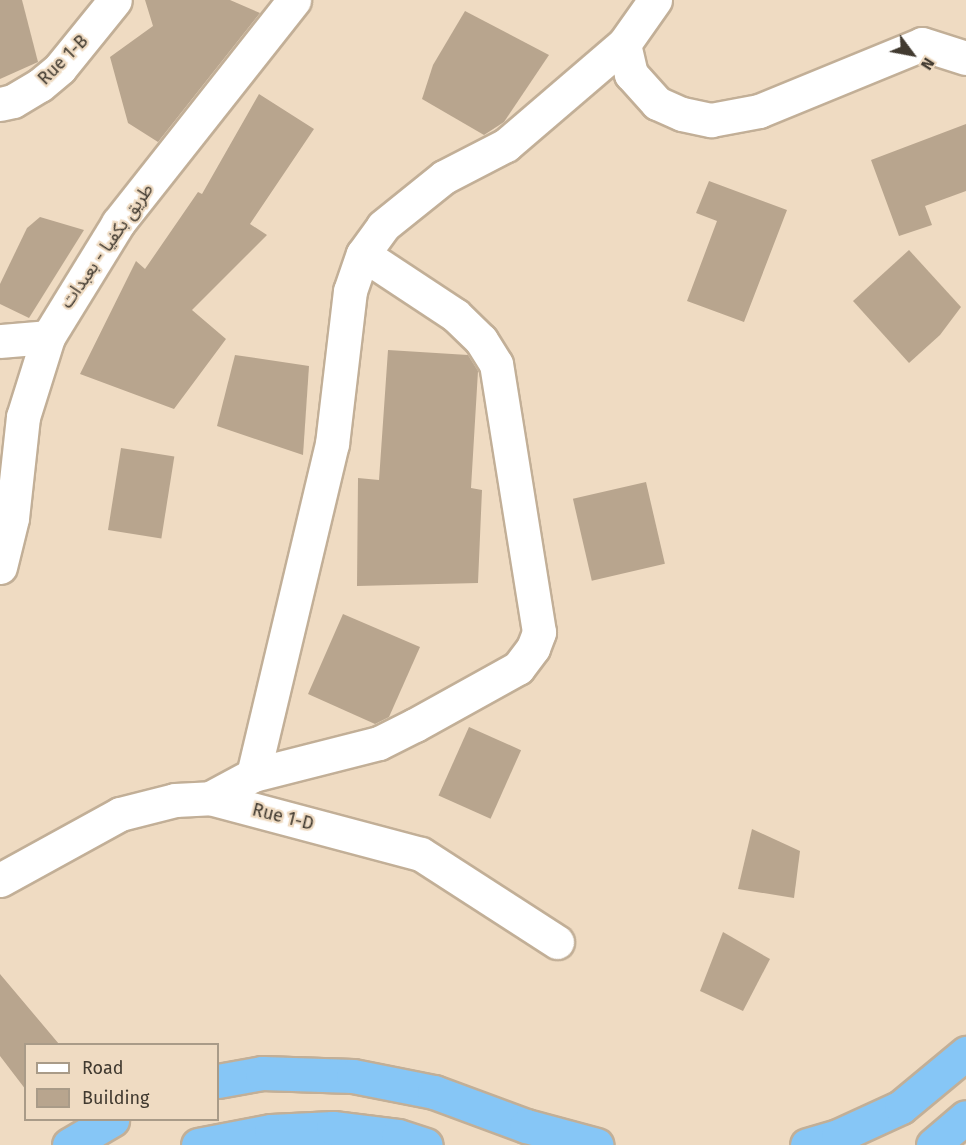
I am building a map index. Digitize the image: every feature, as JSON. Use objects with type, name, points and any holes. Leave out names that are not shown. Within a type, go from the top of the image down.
[{"type":"highway","points":[[807,1145],[838,1136],[901,1107],[966,1053]]},
{"type":"highway","points":[[219,1081],[262,1073],[353,1076],[434,1092],[526,1126],[597,1145]]},
{"type":"highway","points":[[933,1145],[966,1117]]},
{"type":"highway","points":[[69,1145],[109,1121]]},
{"type":"highway","points":[[198,1145],[271,1131],[333,1128],[399,1136],[426,1145]]},
{"type":"street","name":"Rue 1-B","points":[[0,104],[13,101],[40,85],[60,68],[115,0]]},
{"type":"street","name":"طريق بكفيا - بعبدات","points":[[0,567],[12,518],[23,417],[48,337],[68,298],[118,223],[294,0]]},
{"type":"street","points":[[253,775],[332,444],[350,291],[363,254],[383,226],[444,177],[506,145],[624,44],[655,0]]},
{"type":"street","points":[[624,44],[631,74],[657,103],[682,114],[711,120],[759,111],[922,44],[966,58]]},
{"type":"street","points":[[210,798],[253,775],[379,743],[406,730],[518,668],[533,648],[538,632],[496,364],[481,340],[455,315],[363,254]]},
{"type":"street","points":[[0,341],[48,337]]},
{"type":"street","name":"Rue 1-D","points":[[0,880],[120,814],[175,800],[210,798],[421,854],[557,942]]},
{"type":"building","points":[[0,0],[22,0],[38,62],[0,79]]},
{"type":"building","points":[[145,0],[230,0],[260,13],[158,142],[128,123],[110,57],[153,26]]},
{"type":"building","points":[[465,11],[549,55],[504,122],[484,135],[422,99],[433,65]]},
{"type":"building","points":[[259,94],[314,129],[250,224],[267,235],[192,310],[226,339],[174,409],[80,374],[136,261],[145,269],[198,192],[202,194]]},
{"type":"building","points":[[966,124],[966,191],[925,206],[932,225],[899,236],[871,160]]},
{"type":"building","points":[[709,181],[787,210],[744,322],[687,301],[717,221],[696,213]]},
{"type":"building","points":[[40,217],[84,230],[29,318],[0,304],[0,284],[27,228]]},
{"type":"building","points":[[909,250],[961,307],[940,335],[909,363],[853,301]]},
{"type":"building","points":[[388,350],[468,355],[478,371],[471,488],[482,490],[478,583],[357,586],[358,478],[379,480]]},
{"type":"building","points":[[235,355],[309,366],[303,455],[217,426]]},
{"type":"building","points":[[121,448],[174,456],[161,538],[108,530]]},
{"type":"building","points":[[646,482],[665,564],[592,581],[573,499]]},
{"type":"building","points":[[343,614],[420,647],[389,717],[375,724],[308,694]]},
{"type":"building","points":[[469,727],[521,750],[491,819],[438,796]]},
{"type":"building","points":[[752,829],[800,851],[794,898],[738,889]]},
{"type":"building","points":[[723,932],[770,959],[743,1011],[700,991]]},
{"type":"building","points":[[0,974],[58,1043],[24,1043],[24,1087],[0,1056]]}]
